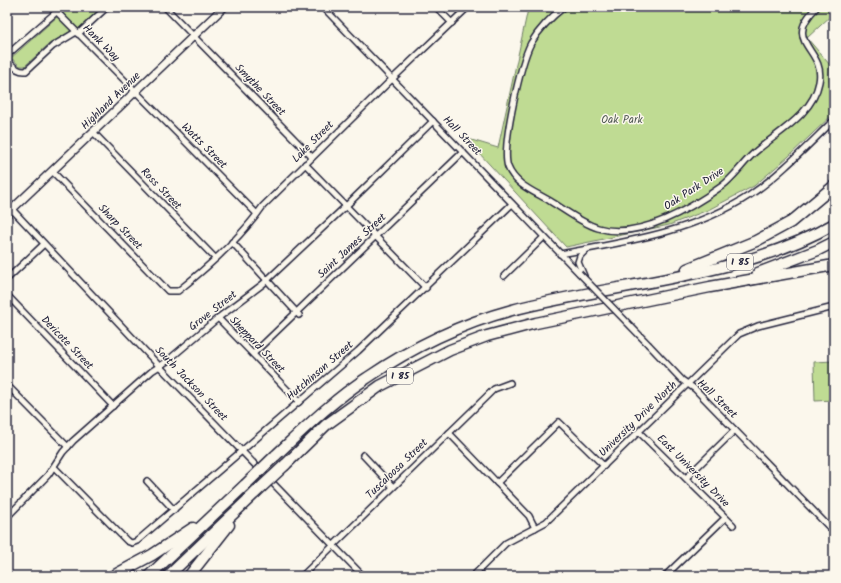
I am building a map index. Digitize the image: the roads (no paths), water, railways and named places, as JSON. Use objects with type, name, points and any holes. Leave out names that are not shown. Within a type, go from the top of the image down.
[{"type":"highway","points":[[640,283],[687,269],[756,241],[791,222],[834,186]]},
{"type":"highway","name":"I 85","points":[[149,576],[326,409],[354,387],[414,348],[454,330],[512,310],[732,265],[779,250],[834,224]]},
{"type":"highway","name":"I 85","points":[[168,576],[285,466],[326,425],[380,386],[450,350],[487,336],[536,323],[710,287],[772,269],[834,242]]},
{"type":"highway","points":[[710,287],[834,265]]},
{"type":"highway","points":[[189,576],[255,493]]},
{"type":"highway","points":[[113,576],[152,555],[223,505]]},
{"type":"main road","name":"Highland Avenue","points":[[8,209],[53,172],[224,7]]},
{"type":"street","name":"Hank Way","points":[[52,7],[136,92]]},
{"type":"street","points":[[7,55],[62,7]]},
{"type":"street","points":[[7,61],[21,71],[26,71],[53,46],[77,33],[107,7]]},
{"type":"street","name":"Smythe Street","points":[[165,7],[312,157]]},
{"type":"street","name":"Hall Street","points":[[323,7],[393,78],[560,254],[688,385],[695,389],[834,532]]},
{"type":"street","points":[[436,7],[452,23]]},
{"type":"street","name":"Lake Street","points":[[175,292],[232,242],[257,214],[262,206],[468,7]]},
{"type":"street","name":"Oak Park Drive","points":[[564,7],[545,24],[531,44],[526,56],[512,116],[506,157],[510,172],[522,185],[591,225],[616,231],[660,222],[688,208],[722,185],[752,155],[801,113],[813,97],[819,83],[820,70],[818,63],[806,45],[803,32],[805,21],[817,7]]},
{"type":"street","name":"Watts Street","points":[[136,92],[257,214]]},
{"type":"street","points":[[560,254],[666,232],[693,223],[725,209],[768,182],[834,120]]},
{"type":"street","name":"Grove Street","points":[[7,517],[48,475],[68,447],[159,366],[267,280],[346,206],[433,121]]},
{"type":"street","name":"Ross Street","points":[[94,133],[215,258]]},
{"type":"street","name":"Saint James Street","points":[[253,354],[298,314],[463,152]]},
{"type":"street","points":[[305,164],[426,288]]},
{"type":"street","name":"Sharp Street","points":[[53,172],[168,291],[175,292]]},
{"type":"street","name":"Hutchinson Street","points":[[54,467],[127,541],[132,543],[138,541],[358,351],[426,288],[512,204]]},
{"type":"street","name":"South Jackson Street","points":[[8,209],[44,244],[159,366],[363,576]]},
{"type":"street","points":[[504,276],[544,237]]},
{"type":"street","points":[[232,242],[298,314]]},
{"type":"street","points":[[7,279],[44,244]]},
{"type":"street","name":"Hall Street","points":[[586,280],[578,262],[580,256],[587,249]]},
{"type":"street","name":"Dericote Street","points":[[7,295],[113,406]]},
{"type":"street","name":"University Drive North","points":[[473,576],[506,543],[546,522],[739,334],[745,330],[834,307]]},
{"type":"street","name":"Sheppard Street","points":[[218,318],[299,402]]},
{"type":"street","name":"Tuscaloosa Street","points":[[302,576],[494,389],[510,383]]},
{"type":"street","points":[[7,385],[68,447]]},
{"type":"street","points":[[497,483],[559,422],[604,466]]},
{"type":"street","points":[[686,478],[735,430]]},
{"type":"street","name":"East University Drive","points":[[639,432],[733,525]]},
{"type":"street","points":[[449,433],[529,516],[535,528]]},
{"type":"street","points":[[363,455],[394,487]]},
{"type":"street","points":[[147,481],[174,510]]},
{"type":"street","points":[[665,576],[725,518]]},
{"type":"park label","name":"Oak Park","points":[[622,120]]}]
